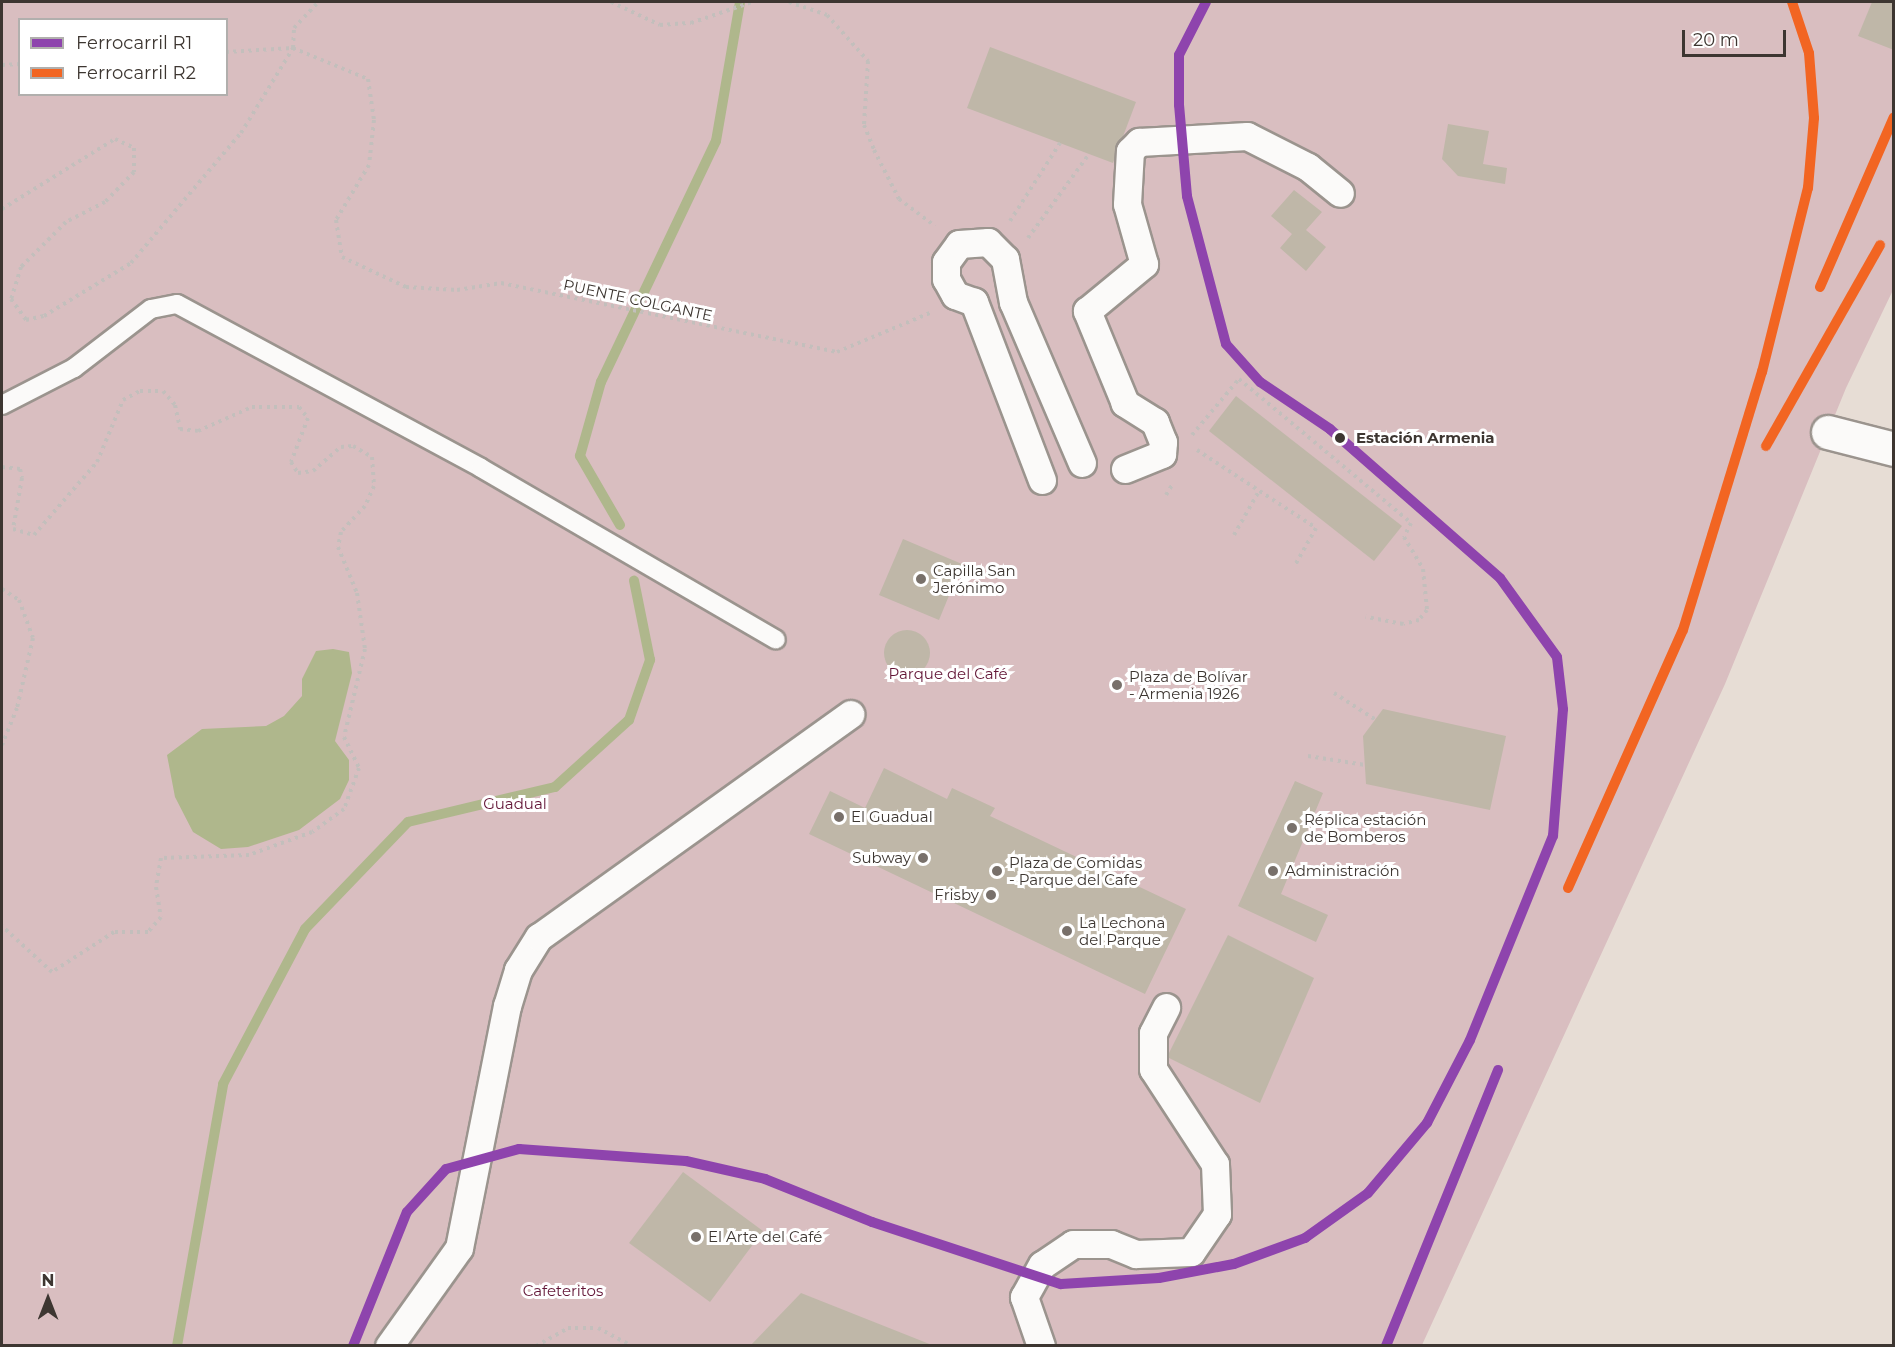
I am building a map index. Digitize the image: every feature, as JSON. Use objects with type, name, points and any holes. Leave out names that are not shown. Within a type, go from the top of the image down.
[{"type":"street","points":[[1125,469],[1161,454],[1163,442],[1155,422],[1125,404],[1088,311],[1127,283],[1144,264],[1126,204],[1130,151],[1139,141],[1247,136],[1308,167],[1340,193]]},
{"type":"street","points":[[1000,259],[960,244],[945,270],[965,298],[1042,480]]},
{"type":"street","points":[[965,298],[993,298],[1000,259]]},
{"type":"street","points":[[1000,259],[1013,302],[1082,463]]},
{"type":"street","points":[[1828,432],[1893,449]]},
{"type":"street","points":[[389,1346],[459,1248],[496,1058],[518,970],[539,937],[850,714]]},
{"type":"street","points":[[1041,1346],[1024,1297],[1042,1265],[1073,1244],[1111,1244],[1136,1254],[1191,1252],[1207,1234],[1217,1214],[1215,1164],[1170,1100],[1153,1069],[1153,1033],[1166,1007]]},
{"type":"lane","points":[[2,405],[75,368],[151,309],[177,304],[481,468],[776,640]]},
{"type":"path","points":[[2,209],[115,139],[134,148],[134,172],[105,202],[66,222],[21,267],[11,299],[26,320],[44,316],[131,263],[185,206],[241,134],[293,48],[294,28],[318,2]]},
{"type":"path","points":[[611,2],[660,25],[692,23],[752,2]]},
{"type":"path","points":[[789,2],[827,15],[868,62],[864,126],[899,199],[960,244]]},
{"type":"path","points":[[228,52],[293,48]]},
{"type":"path","name":"PUENTE COLGANTE","points":[[293,48],[368,79],[374,120],[369,165],[336,220],[342,257],[406,287],[457,290],[501,283],[837,352],[890,334],[965,298]]},
{"type":"path","points":[[2,65],[18,64]]},
{"type":"path","points":[[1000,259],[1005,228],[1060,143]]},
{"type":"path","points":[[1000,259],[1027,239],[1089,154]]},
{"type":"path","points":[[1186,443],[1239,379],[1411,523],[1404,537],[1423,569],[1427,610],[1419,620],[1403,624],[1366,617]]},
{"type":"path","points":[[2,467],[20,469],[22,478],[13,529],[34,535],[97,462],[123,400],[140,391],[163,391],[175,405],[180,429],[198,431],[252,407],[299,407],[308,418],[291,462],[298,473],[313,471],[341,447],[353,446],[372,457],[374,486],[365,506],[341,532],[338,547],[357,593],[365,649],[344,737],[359,768],[344,809],[312,832],[249,855],[161,858],[156,887],[161,917],[148,932],[114,932],[52,972],[2,926]]},
{"type":"path","points":[[1197,450],[1316,528],[1295,565]]},
{"type":"path","points":[[1234,535],[1259,491]]},
{"type":"path","points":[[2,588],[19,600],[33,638],[16,708],[2,745]]},
{"type":"path","points":[[1334,693],[1376,720]]},
{"type":"path","points":[[1308,756],[1365,765]]},
{"type":"path","points":[[537,1346],[568,1328],[598,1328],[632,1346]]},
{"type":"green space","name":"Parque del Café","points":[[2,2],[1893,2],[1893,290],[1846,388],[1725,684],[1422,1345],[2,1346]]},
{"type":"shaded area","points":[[333,649],[349,652],[352,673],[335,741],[349,760],[349,780],[340,799],[299,830],[248,847],[221,849],[193,832],[175,797],[167,755],[202,729],[266,726],[284,716],[302,696],[302,679],[316,651]]},
{"type":"building","points":[[1872,2],[1894,2],[1894,50],[1858,36]]},
{"type":"building","points":[[990,47],[1136,102],[1113,163],[967,108]]},
{"type":"building","points":[[1448,124],[1489,131],[1483,164],[1507,168],[1505,184],[1458,176],[1442,159]]},
{"type":"building","points":[[1294,190],[1322,212],[1306,230],[1326,247],[1306,271],[1280,248],[1292,234],[1271,216]]},
{"type":"building","name":"Estación Armenia","points":[[1236,396],[1402,526],[1374,561],[1209,431]]},
{"type":"building","name":"Capilla San Jerónimo","points":[[903,539],[962,564],[939,620],[879,595]]},
{"type":"building","points":[[907,630],[923,637],[930,653],[923,669],[907,676],[891,669],[884,653],[891,637]]},
{"type":"building","points":[[1383,709],[1506,736],[1490,810],[1366,784],[1363,736]]},
{"type":"building","name":"Plaza de Comidas - Parque del Cafe","points":[[884,768],[947,799],[952,788],[995,808],[990,816],[1186,909],[1145,994],[809,834],[830,791],[865,808]]},
{"type":"building","name":"Administración","points":[[1295,781],[1323,793],[1281,894],[1328,915],[1316,942],[1238,906]]},
{"type":"building","points":[[1228,935],[1314,978],[1260,1103],[1167,1057]]},
{"type":"building","name":"El Arte del Café","points":[[683,1172],[763,1231],[710,1302],[629,1243]]},
{"type":"building","points":[[801,1293],[932,1345],[932,1346],[750,1346]]},
{"type":"waterway","points":[[620,525],[580,456],[601,382],[716,141],[740,2]]},
{"type":"waterway","points":[[177,1346],[223,1084],[305,929],[408,822],[555,787],[629,720],[650,660],[634,581]]},
{"type":"rail line","name":"R1","points":[[353,1346],[407,1212],[446,1169],[519,1149],[686,1161],[765,1179],[872,1222],[1061,1284],[1159,1278],[1234,1264],[1305,1238],[1368,1193],[1427,1123],[1470,1040],[1553,836],[1563,709],[1557,657],[1500,578],[1330,429],[1260,382],[1226,344],[1187,196],[1179,105],[1179,55],[1206,2]]},
{"type":"rail line","name":"R2","points":[[1568,888],[1683,630],[1762,372],[1808,188],[1814,118],[1809,53],[1792,2]]},
{"type":"rail line","name":"R2","points":[[1820,287],[1894,117]]},
{"type":"rail line","name":"R2","points":[[1766,446],[1880,245]]},
{"type":"rail line","name":"R1","points":[[1386,1346],[1498,1070]]},
{"type":"place","name":"Estación Armenia","points":[[1340,438]]},
{"type":"place","name":"Capilla San Jerónimo","points":[[921,579]]},
{"type":"place","name":"Plaza de Bolívar - Armenia 1926","points":[[1117,685]]},
{"type":"place","name":"El Guadual","points":[[839,817]]},
{"type":"place","name":"Réplica estación de Bomberos","points":[[1292,828]]},
{"type":"place","name":"Subway","points":[[923,858]]},
{"type":"place","name":"Plaza de Comidas - Parque del Cafe","points":[[997,871]]},
{"type":"place","name":"Administración","points":[[1273,871]]},
{"type":"place","name":"Frisby","points":[[991,895]]},
{"type":"place","name":"La Lechona del Parque","points":[[1067,931]]},
{"type":"place","name":"El Arte del Café","points":[[696,1237]]},
{"type":"park label","name":"Guadual","points":[[515,804]]},
{"type":"park label","name":"Cafeteritos","points":[[563,1291]]}]
